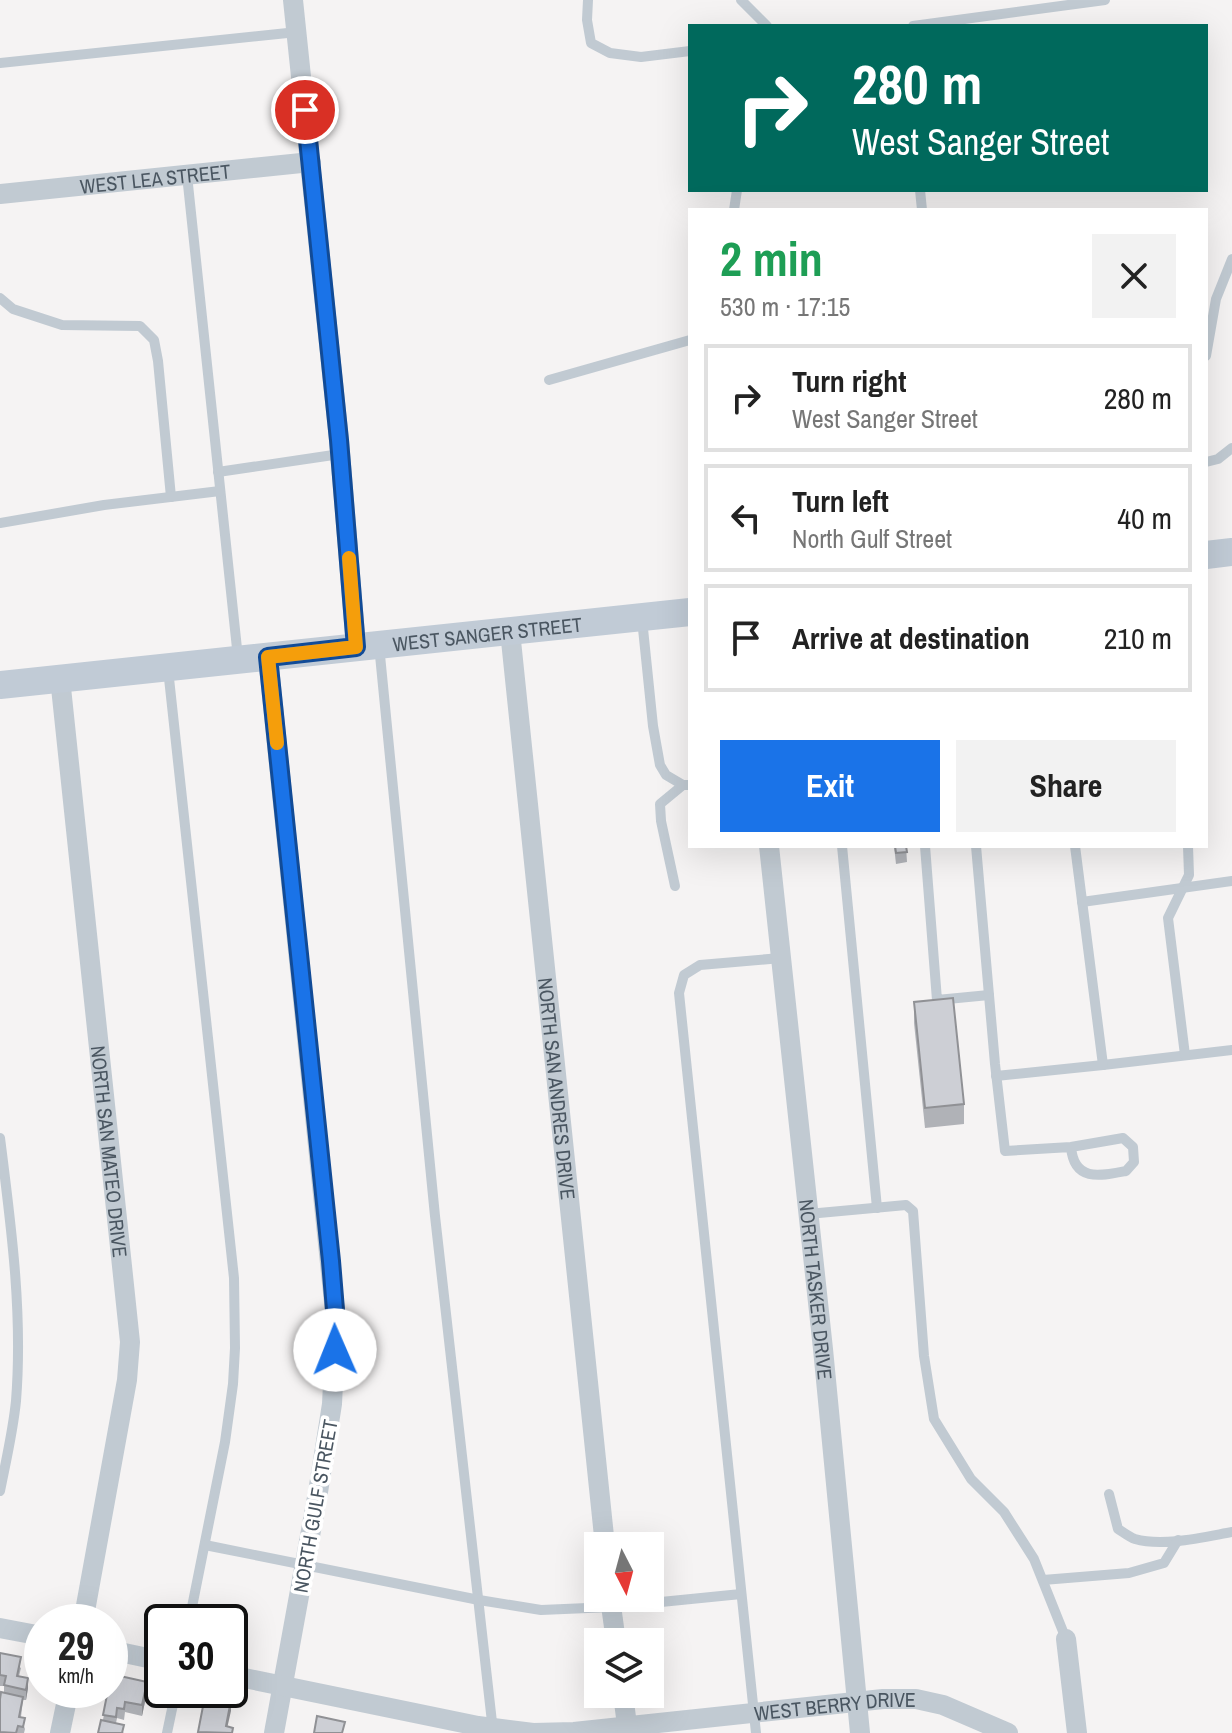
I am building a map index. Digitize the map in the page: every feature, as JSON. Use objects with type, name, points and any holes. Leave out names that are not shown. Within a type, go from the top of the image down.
[{"type":"main road","points":[[1208,555],[1232,552]]},
{"type":"main road","name":"WEST SANGER STREET","points":[[0,685],[688,612]]},
{"type":"street","points":[[293,0],[340,454],[367,646]]},
{"type":"street","name":"WEST LEA STREET","points":[[0,194],[311,162]]},
{"type":"street","name":"NORTH SAN ANDRES DRIVE","points":[[510,631],[604,1532]]},
{"type":"street","name":"NORTH GULF STREET","points":[[268,657],[336,1322],[332,1404],[274,1733]]},
{"type":"street","name":"NORTH SAN MATEO DRIVE","points":[[60,678],[130,1342],[127,1380],[86,1604]]},
{"type":"street","name":"NORTH TASKER DRIVE","points":[[769,848],[860,1733]]},
{"type":"street","points":[[0,1628],[24,1633]]},
{"type":"street","points":[[1066,1639],[1077,1733]]},
{"type":"street","name":"WEST BERRY DRIVE","points":[[248,1679],[493,1730],[533,1733],[754,1723],[857,1702],[916,1699],[943,1705],[967,1720],[1008,1733]]},
{"type":"street","points":[[60,1733],[65,1708]]},
{"type":"street","points":[[625,1708],[627,1730]]},
{"type":"lane","points":[[588,0],[591,43],[610,53],[641,57],[688,51]]},
{"type":"lane","points":[[741,0],[765,24]]},
{"type":"lane","points":[[928,24],[1105,0]]},
{"type":"lane","points":[[0,63],[297,32]]},
{"type":"lane","points":[[187,175],[238,660]]},
{"type":"lane","points":[[1208,345],[1216,299],[1232,259]]},
{"type":"lane","points":[[0,298],[13,309],[62,325],[140,326],[154,340],[171,497]]},
{"type":"lane","points":[[549,380],[688,341]]},
{"type":"lane","points":[[1208,462],[1218,459],[1232,448]]},
{"type":"lane","points":[[218,472],[340,454]]},
{"type":"lane","points":[[0,523],[104,505],[220,491]]},
{"type":"lane","points":[[642,617],[660,765],[666,775],[686,785],[660,804],[675,886]]},
{"type":"lane","points":[[367,646],[493,1730]]},
{"type":"lane","points":[[168,667],[234,1278],[233,1384],[193,1604]]},
{"type":"lane","points":[[842,848],[877,1208]]},
{"type":"lane","points":[[925,848],[937,1000],[989,995]]},
{"type":"lane","points":[[976,848],[1005,1151],[1071,1147],[1123,1138],[1133,1147],[1134,1162],[1126,1171],[1089,1175],[1072,1158],[1071,1147]]},
{"type":"lane","points":[[1075,848],[1103,1065]]},
{"type":"lane","points":[[1185,1055],[1168,918],[1189,875],[1188,848]]},
{"type":"lane","points":[[1082,902],[1232,881]]},
{"type":"lane","points":[[754,1723],[679,993],[684,975],[700,965],[781,958]]},
{"type":"lane","points":[[996,1076],[1232,1050]]},
{"type":"lane","points":[[0,1138],[19,1325],[16,1403],[0,1491]]},
{"type":"lane","points":[[808,1214],[906,1205],[913,1211],[924,1356],[934,1419],[971,1479],[1004,1512],[1034,1559],[1066,1639]]},
{"type":"lane","points":[[1109,1494],[1118,1529],[1134,1538],[1157,1542],[1232,1532]]},
{"type":"lane","points":[[1043,1580],[1129,1573],[1164,1563],[1178,1540]]},
{"type":"lane","points":[[205,1545],[541,1610],[584,1605]]},
{"type":"lane","points":[[664,1599],[741,1594]]},
{"type":"lane","points":[[167,1733],[172,1708]]},
{"type":"building","points":[[895,848],[906,848],[907,852],[896,853]]},
{"type":"building","points":[[953,998],[964,1104],[925,1108],[914,1002]]},
{"type":"building","points":[[0,1653],[21,1657],[17,1676],[24,1677],[24,1690],[4,1685],[6,1676],[0,1675]]},
{"type":"building","points":[[128,1678],[144,1681],[142,1705],[128,1703]]},
{"type":"building","points":[[1,1692],[23,1697],[19,1717],[25,1718],[23,1727],[18,1726],[16,1733],[0,1732]]},
{"type":"building","points":[[104,1708],[117,1708],[116,1717],[103,1715]]},
{"type":"building","points":[[203,1708],[229,1708],[226,1726],[233,1728],[232,1733],[198,1732]]},
{"type":"building","points":[[317,1716],[345,1722],[342,1733],[314,1733]]},
{"type":"building","points":[[101,1720],[124,1725],[122,1733],[98,1733]]},
{"type":"slow traffic","points":[[277,743],[268,657],[356,647],[349,558]]},
{"type":"route","points":[[305,110],[339,440],[356,647],[268,657],[331,1261],[335,1350]]}]
